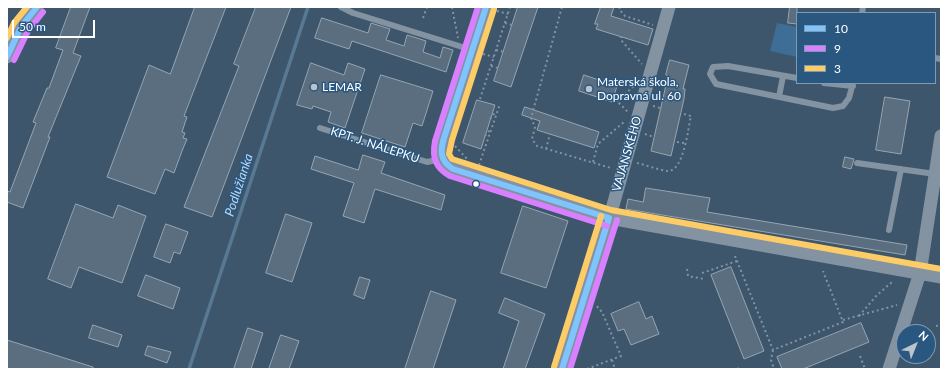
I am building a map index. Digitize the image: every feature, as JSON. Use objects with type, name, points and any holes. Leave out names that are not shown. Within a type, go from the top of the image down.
[{"type":"street","points":[[7,57],[21,27],[37,7]]},
{"type":"street","points":[[486,7],[466,48],[441,151],[442,159],[447,166],[609,218],[941,277]]},
{"type":"street","name":"VAJANSKÉHO","points":[[562,369],[609,218],[669,7]]},
{"type":"street","points":[[889,369],[920,273],[941,136]]},
{"type":"lane","points":[[341,7],[352,13],[466,48]]},
{"type":"lane","points":[[796,78],[728,66],[714,67],[710,74],[716,84],[833,108],[843,106],[849,98],[853,85],[838,84]]},
{"type":"lane","points":[[779,97],[783,76]]},
{"type":"lane","name":"KPT. J. NÁLEPKU","points":[[320,128],[427,162],[442,159]]},
{"type":"lane","points":[[857,163],[936,174]]},
{"type":"lane","points":[[889,230],[901,170]]},
{"type":"path","points":[[423,18],[427,7]]},
{"type":"path","points":[[452,7],[466,48]]},
{"type":"path","points":[[480,98],[510,7]]},
{"type":"path","points":[[514,7],[518,8]]},
{"type":"path","points":[[562,7],[531,118],[535,127],[532,139],[538,146],[592,163],[668,171],[675,169],[680,161],[691,116],[684,114]]},
{"type":"path","points":[[620,7],[619,9],[625,16],[656,26]]},
{"type":"path","points":[[505,22],[512,25]]},
{"type":"path","points":[[621,36],[621,40],[644,67]]},
{"type":"path","points":[[496,50],[504,52]]},
{"type":"path","points":[[491,66],[498,68]]},
{"type":"path","points":[[617,101],[635,85]]},
{"type":"path","points":[[617,94],[617,101],[631,116]]},
{"type":"path","points":[[478,169],[486,140],[492,131],[500,104]]},
{"type":"path","points":[[655,107],[660,108]]},
{"type":"path","points":[[490,119],[497,114]]},
{"type":"path","points":[[592,163],[598,144],[625,121]]},
{"type":"path","points":[[485,136],[490,130],[492,131]]},
{"type":"path","points":[[546,149],[550,134]]},
{"type":"path","points":[[649,136],[654,137]]},
{"type":"path","points":[[450,140],[470,163]]},
{"type":"path","points":[[677,142],[684,144]]},
{"type":"path","points":[[735,256],[773,350],[771,360],[774,369]]},
{"type":"path","points":[[702,273],[737,261]]},
{"type":"path","points":[[687,269],[688,276],[704,279]]},
{"type":"path","points":[[823,271],[843,320]]},
{"type":"path","points":[[859,316],[877,295],[892,282]]},
{"type":"path","points":[[583,301],[596,304],[602,312],[621,356],[587,369]]},
{"type":"path","points":[[773,350],[843,322],[843,320],[901,304]]},
{"type":"path","points":[[936,326],[941,325]]},
{"type":"path","points":[[860,356],[865,369]]},
{"type":"path","points":[[612,360],[615,369]]},
{"type":"shaded area","points":[[777,23],[796,27],[796,57],[770,51]]},
{"type":"building","points":[[71,7],[90,7],[73,53],[81,56],[48,137],[50,137],[23,208],[7,202],[7,191],[10,192],[36,123],[33,122],[47,88],[49,88],[63,50],[56,48]]},
{"type":"building","points":[[195,7],[226,7],[184,116],[187,117],[182,132],[185,133],[183,138],[187,139],[174,173],[165,169],[155,194],[107,177],[149,65],[170,74]]},
{"type":"building","points":[[256,7],[291,7],[212,217],[184,207],[239,66],[234,64]]},
{"type":"building","points":[[518,7],[538,7],[511,87],[494,81]]},
{"type":"building","points":[[601,7],[614,7],[611,16],[653,29],[648,45],[596,29],[598,24],[595,24]]},
{"type":"building","points":[[790,7],[797,7],[796,24],[788,23]]},
{"type":"building","points":[[322,18],[368,33],[371,23],[390,29],[386,40],[404,46],[407,35],[426,41],[423,52],[440,58],[443,47],[453,50],[446,72],[352,41],[349,49],[315,38]]},
{"type":"building","points":[[670,60],[689,65],[683,89],[685,89],[684,99],[671,156],[651,151],[668,76],[666,75]]},
{"type":"building","points":[[311,63],[344,75],[348,63],[365,69],[345,128],[328,122],[331,112],[313,106],[312,109],[297,105]]},
{"type":"building","points":[[381,75],[433,91],[422,126],[413,123],[405,147],[362,133]]},
{"type":"building","points":[[584,75],[617,86],[612,102],[579,91]]},
{"type":"building","points":[[885,97],[910,101],[901,154],[876,150]]},
{"type":"building","points":[[477,100],[495,105],[481,149],[463,143]]},
{"type":"building","points":[[525,107],[599,132],[594,148],[537,130],[540,121],[522,115]]},
{"type":"building","points":[[363,155],[385,162],[381,173],[445,195],[441,210],[375,189],[364,223],[343,216],[354,183],[311,169],[315,156],[358,170]]},
{"type":"building","points":[[845,157],[854,159],[851,169],[843,167]]},
{"type":"building","points":[[646,188],[710,198],[707,212],[907,245],[905,255],[626,209],[628,199],[643,202]]},
{"type":"building","points":[[76,204],[113,218],[118,205],[146,216],[122,283],[79,267],[71,288],[48,279]]},
{"type":"building","points":[[523,206],[568,221],[546,288],[501,273]]},
{"type":"building","points":[[286,214],[312,223],[292,282],[266,273]]},
{"type":"building","points":[[166,224],[188,232],[180,254],[174,252],[170,263],[154,257]]},
{"type":"building","points":[[731,267],[764,351],[744,359],[711,275]]},
{"type":"building","points":[[146,275],[180,288],[173,309],[138,296]]},
{"type":"building","points":[[360,277],[370,280],[364,299],[354,295]]},
{"type":"building","points":[[431,291],[456,300],[433,369],[405,369]]},
{"type":"building","points":[[505,298],[545,314],[525,369],[503,369],[519,321],[499,313]]},
{"type":"building","points":[[639,302],[646,319],[652,316],[659,334],[631,345],[624,329],[618,331],[611,314]]},
{"type":"building","points":[[861,323],[869,342],[803,369],[782,369],[777,357]]},
{"type":"building","points":[[93,325],[122,335],[118,347],[89,338]]},
{"type":"building","points":[[248,328],[263,333],[251,369],[234,369]]},
{"type":"building","points":[[281,335],[299,341],[289,369],[269,369]]},
{"type":"building","points":[[7,340],[93,367],[93,369],[7,369]]},
{"type":"building","points":[[148,346],[171,352],[167,363],[145,355]]},
{"type":"waterway","name":"Podlužianka","points":[[189,369],[308,7]]},
{"type":"transit line","name":"3","points":[[7,38],[14,23],[27,7]]},
{"type":"transit line","name":"10","points":[[7,57],[21,27],[37,7]]},
{"type":"transit line","name":"9","points":[[478,7],[435,141],[434,157],[438,166],[450,176],[607,226]]},
{"type":"transit line","name":"10","points":[[486,7],[444,138],[442,147],[443,159],[453,169],[609,218]]},
{"type":"transit line","name":"3","points":[[494,9],[452,140],[449,154],[452,159],[611,210],[941,269]]},
{"type":"transit line","name":"9","points":[[14,60],[28,31],[43,12]]},
{"type":"transit line","name":"3","points":[[554,367],[601,216]]},
{"type":"transit line","name":"10","points":[[562,369],[609,218]]},
{"type":"transit line","name":"9","points":[[570,369],[617,220]]},
{"type":"place","name":"LEMAR","points":[[314,87]]},
{"type":"place","name":"Materská škola, Dopravná ul. 60","points":[[589,89]]}]
